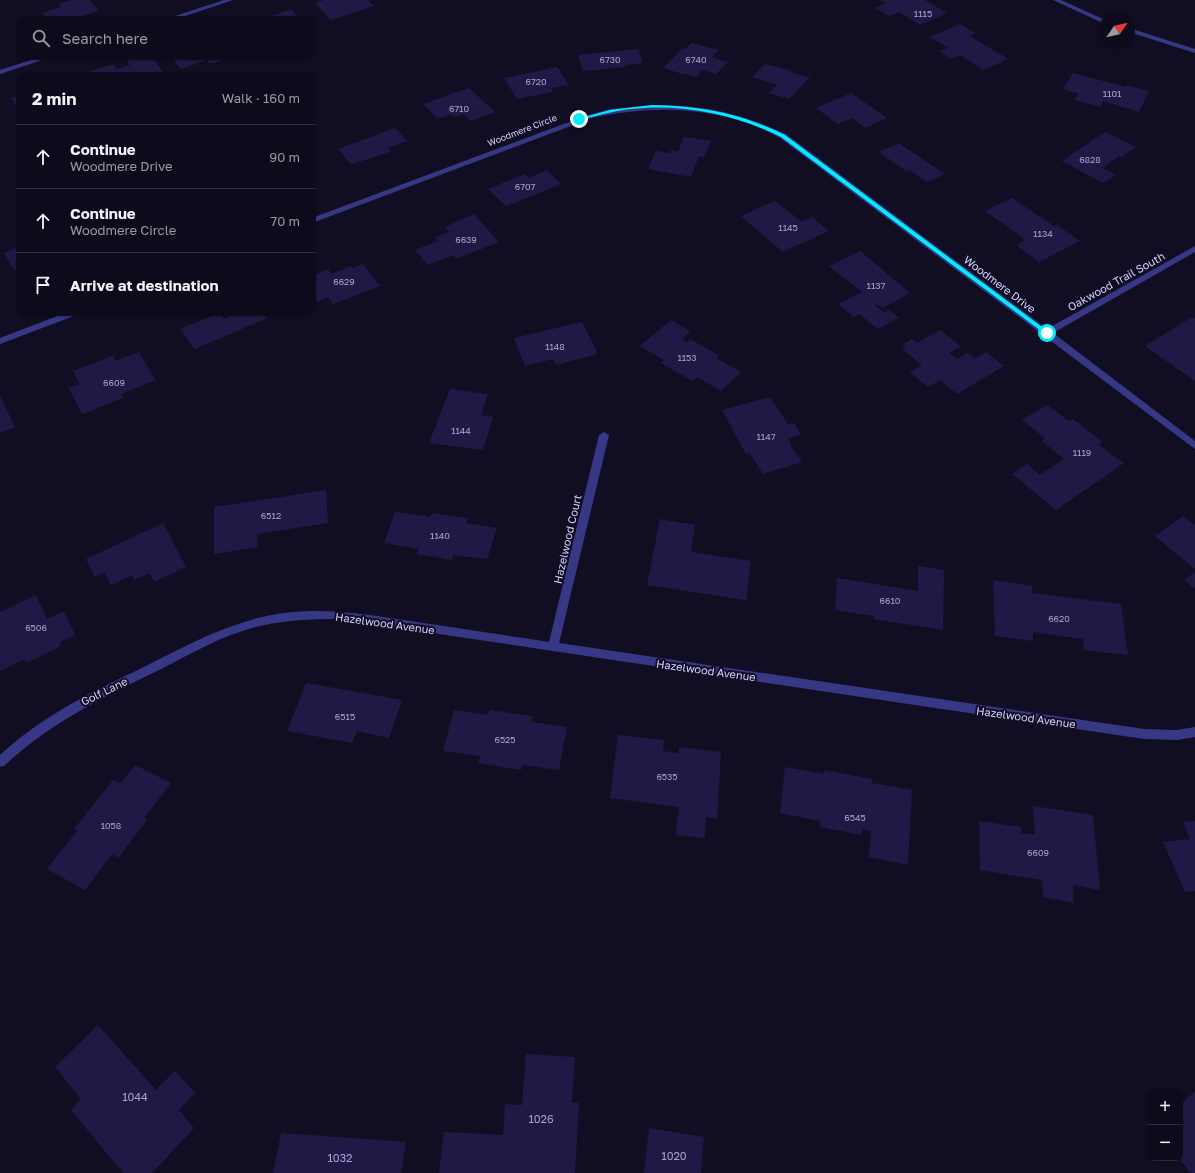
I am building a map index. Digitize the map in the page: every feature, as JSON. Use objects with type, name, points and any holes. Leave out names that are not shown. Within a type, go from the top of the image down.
[{"type":"street","points":[[179,16],[230,0]]},
{"type":"street","points":[[1056,0],[1099,19]]},
{"type":"street","points":[[1135,32],[1195,50]]},
{"type":"street","points":[[0,72],[38,60]]},
{"type":"street","name":"Woodmere Circle","points":[[316,219],[579,119],[620,109],[662,106],[695,108],[716,112],[756,123],[783,136],[790,142]]},
{"type":"street","name":"Woodmere Drive","points":[[790,142],[1047,333],[1195,446]]},
{"type":"street","name":"Oakwood Trail South","points":[[1047,333],[1195,249]]},
{"type":"street","points":[[0,341],[66,316]]},
{"type":"street","name":"Hazelwood Court","points":[[553,647],[604,435]]},
{"type":"street","name":"Hazelwood Avenue","points":[[218,636],[248,625],[278,618],[307,615],[338,615],[1144,734],[1177,735],[1195,732]]},
{"type":"street","name":"Golf Lane","points":[[0,762],[22,742],[52,719],[86,700],[218,636]]},
{"type":"building","points":[[72,0],[90,0],[99,11],[83,16],[44,16],[42,13],[61,7],[59,4]]},
{"type":"building","points":[[324,0],[368,0],[374,6],[331,20],[315,3]]},
{"type":"building","points":[[880,0],[925,0],[947,13],[920,25],[899,12],[889,16],[875,8],[886,3]]},
{"type":"building","points":[[291,9],[297,16],[271,16]]},
{"type":"building","points":[[960,24],[975,33],[970,36],[1008,59],[984,70],[960,55],[951,59],[940,51],[948,48],[930,37]]},
{"type":"building","points":[[692,43],[718,50],[712,57],[728,62],[716,74],[702,70],[696,77],[663,68],[683,48],[686,49]]},
{"type":"building","points":[[638,49],[643,63],[625,65],[625,67],[583,71],[578,55]]},
{"type":"building","points":[[127,60],[154,60],[163,72],[88,72],[114,64],[117,69],[130,65]]},
{"type":"building","points":[[173,60],[207,60],[181,69]]},
{"type":"building","points":[[207,60],[221,60],[214,63],[210,63]]},
{"type":"building","points":[[765,64],[810,77],[789,99],[769,93],[777,85],[752,77]]},
{"type":"building","points":[[557,67],[569,85],[551,88],[553,92],[517,99],[504,78]]},
{"type":"building","points":[[1073,73],[1126,87],[1127,85],[1149,91],[1139,112],[1103,101],[1100,107],[1075,100],[1079,94],[1063,89]]},
{"type":"building","points":[[469,88],[495,112],[471,121],[464,114],[454,117],[451,114],[438,119],[423,104]]},
{"type":"building","points":[[851,93],[887,118],[865,128],[852,118],[838,124],[816,108]]},
{"type":"building","points":[[16,97],[16,106],[11,98]]},
{"type":"building","points":[[395,128],[407,141],[388,148],[391,151],[375,157],[351,164],[338,149]]},
{"type":"building","points":[[1105,132],[1136,147],[1122,157],[1119,156],[1102,168],[1116,175],[1103,183],[1062,161]]},
{"type":"building","points":[[684,137],[711,141],[704,157],[699,156],[691,177],[648,169],[656,151],[670,153],[671,150],[678,152]]},
{"type":"building","points":[[899,143],[945,174],[927,182],[909,170],[906,171],[879,152]]},
{"type":"building","points":[[547,170],[561,184],[506,206],[488,189],[525,174],[528,178]]},
{"type":"building","points":[[1012,198],[1054,226],[1057,225],[1080,241],[1039,262],[1016,245],[1026,240],[985,211]]},
{"type":"building","points":[[775,201],[802,222],[812,217],[829,231],[783,252],[741,216]]},
{"type":"building","points":[[474,214],[499,242],[456,259],[453,255],[428,265],[415,250],[438,241],[435,237],[449,232],[445,227]]},
{"type":"building","points":[[16,248],[16,269],[14,270],[4,253]]},
{"type":"building","points":[[860,251],[910,293],[882,308],[877,304],[875,305],[884,313],[889,310],[899,318],[878,329],[859,314],[854,317],[838,304],[862,292],[829,266]]},
{"type":"building","points":[[363,264],[380,286],[333,304],[328,297],[318,302],[316,299],[316,274],[328,269],[331,274],[351,266],[353,268]]},
{"type":"building","points":[[212,316],[222,316],[224,319],[230,316],[266,316],[268,318],[194,349],[180,329]]},
{"type":"building","points":[[1192,317],[1195,318],[1195,381],[1145,346]]},
{"type":"building","points":[[671,320],[690,331],[682,339],[687,342],[690,339],[719,355],[716,358],[741,372],[721,391],[697,377],[693,381],[661,363],[664,360],[640,346]]},
{"type":"building","points":[[582,322],[598,354],[556,365],[553,359],[525,366],[514,338]]},
{"type":"building","points":[[940,330],[961,347],[949,353],[957,359],[968,353],[975,358],[986,352],[1004,366],[957,394],[940,380],[928,387],[910,372],[922,365],[903,350],[906,348],[902,345],[912,339],[917,343]]},
{"type":"building","points":[[139,352],[155,380],[121,394],[123,398],[82,414],[69,388],[80,384],[73,371],[113,356],[116,361]]},
{"type":"building","points":[[450,389],[488,394],[481,415],[493,417],[483,450],[429,443]]},
{"type":"building","points":[[0,396],[15,427],[0,433]]},
{"type":"building","points":[[770,397],[788,424],[794,423],[801,435],[788,438],[791,443],[789,443],[802,462],[763,474],[750,453],[746,454],[722,410]]},
{"type":"building","points":[[1047,405],[1069,421],[1073,419],[1103,442],[1099,445],[1124,463],[1056,510],[1012,474],[1027,464],[1040,475],[1064,459],[1042,441],[1045,438],[1022,420]]},
{"type":"building","points":[[326,490],[328,523],[257,534],[258,547],[214,554],[214,507]]},
{"type":"building","points":[[395,512],[430,517],[432,513],[468,518],[466,523],[497,528],[487,559],[453,555],[452,560],[417,554],[419,549],[384,543]]},
{"type":"building","points":[[1183,516],[1195,525],[1195,569],[1155,536]]},
{"type":"building","points":[[660,519],[695,525],[691,552],[751,561],[746,600],[647,585]]},
{"type":"building","points":[[163,523],[186,567],[154,582],[149,573],[134,580],[132,575],[111,585],[105,572],[95,577],[86,559]]},
{"type":"building","points":[[918,566],[944,570],[943,630],[874,619],[874,616],[835,610],[837,578],[918,591]]},
{"type":"building","points":[[1195,572],[1195,589],[1184,580]]},
{"type":"building","points":[[993,580],[1032,586],[1032,593],[1121,604],[1128,655],[1084,650],[1083,639],[1033,632],[1033,641],[995,636]]},
{"type":"building","points":[[36,595],[47,619],[64,611],[75,635],[60,642],[61,646],[26,663],[24,659],[0,671],[0,612]]},
{"type":"building","points":[[306,683],[402,700],[389,738],[357,731],[352,743],[287,731]]},
{"type":"building","points":[[454,710],[488,715],[490,710],[533,716],[531,722],[567,727],[559,770],[522,765],[521,770],[478,763],[480,756],[443,751]]},
{"type":"building","points":[[618,735],[664,740],[663,751],[679,753],[679,747],[721,752],[717,819],[706,817],[705,838],[676,835],[679,807],[610,798]]},
{"type":"building","points":[[135,765],[171,783],[144,818],[147,820],[118,858],[112,854],[85,890],[47,869],[77,831],[74,829],[113,780],[120,784]]},
{"type":"building","points":[[785,767],[824,774],[824,770],[872,779],[872,783],[912,790],[908,865],[869,857],[871,831],[862,829],[862,835],[820,827],[820,821],[780,813]]},
{"type":"building","points":[[1033,806],[1093,815],[1100,890],[1073,885],[1074,903],[1043,897],[1042,880],[980,870],[979,821],[1021,827],[1021,833],[1035,835]]},
{"type":"building","points":[[1195,821],[1195,891],[1185,892],[1163,842],[1190,839],[1183,822]]},
{"type":"building","points":[[98,1025],[156,1090],[175,1071],[195,1093],[179,1110],[194,1128],[152,1173],[123,1173],[71,1110],[81,1099],[55,1067]]},
{"type":"building","points":[[526,1054],[575,1057],[572,1103],[579,1103],[575,1173],[439,1173],[444,1132],[503,1135],[505,1104],[522,1105]]},
{"type":"building","points":[[1195,1091],[1195,1173],[1191,1173],[1181,1161],[1183,1161],[1183,1102]]},
{"type":"building","points":[[649,1128],[704,1137],[701,1173],[644,1173]]},
{"type":"building","points":[[281,1133],[406,1142],[401,1173],[273,1173]]},
{"type":"route","points":[[579,119],[620,109],[652,106],[684,107],[716,112],[765,127],[783,136],[1047,333]]}]
